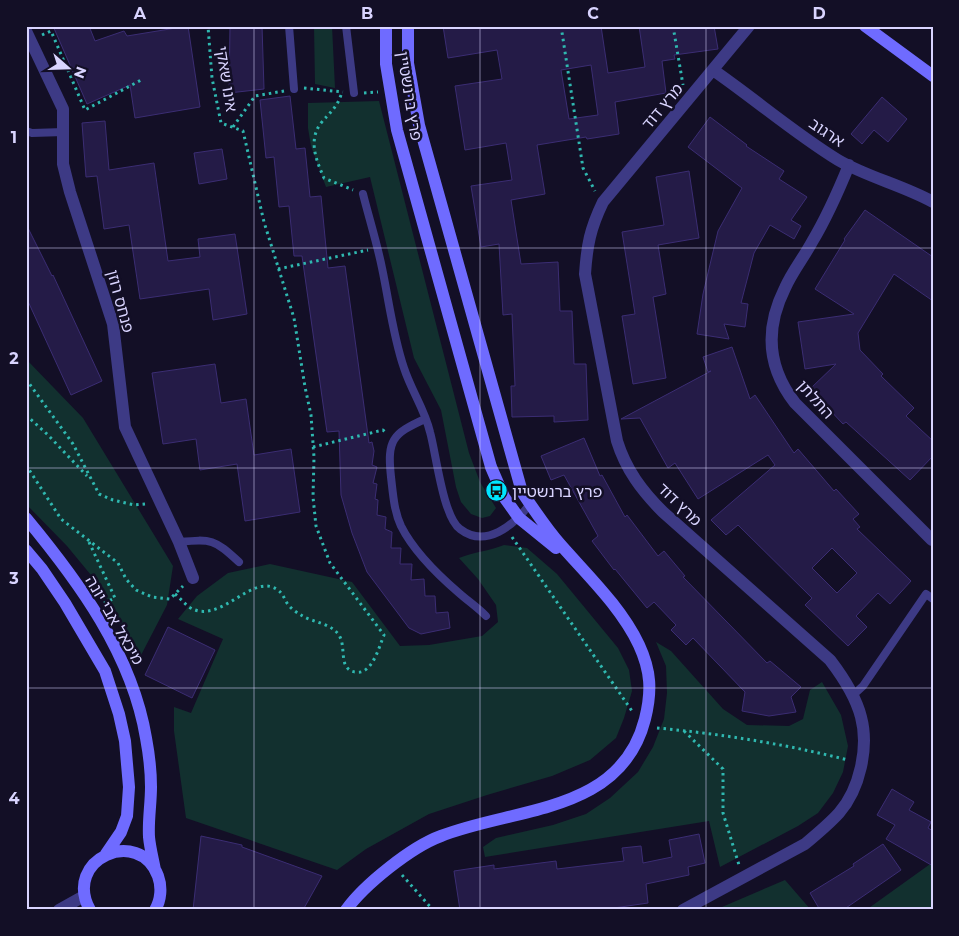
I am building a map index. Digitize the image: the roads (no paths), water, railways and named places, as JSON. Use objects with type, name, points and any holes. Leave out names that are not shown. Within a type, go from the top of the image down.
[{"type":"street","name":"פרץ ברנשטיין","points":[[386,26],[386,64],[397,130],[491,467],[504,497],[519,518],[584,571]]},
{"type":"street","name":"פרץ ברנשטיין","points":[[346,910],[393,865],[417,848],[440,836],[553,805],[580,796],[604,782],[620,767],[632,751],[643,727],[650,701],[650,681],[646,663],[625,621],[608,598],[558,542],[522,492],[421,133],[408,63],[408,26]]},
{"type":"street","name":"מרץ דוד","points":[[683,910],[805,844],[822,830],[840,812],[848,799],[859,772],[863,754],[861,716],[843,678],[830,660],[662,512],[642,490],[623,460],[617,441],[585,274],[593,222],[603,202],[749,26]]},
{"type":"street","points":[[865,26],[933,76]]},
{"type":"street","name":"פנחס רוזן","points":[[26,31],[62,109],[64,132],[63,164],[70,192],[113,324],[125,427],[179,542],[193,578]]},
{"type":"street","name":"ארגוב","points":[[713,70],[810,141],[849,165],[915,192],[933,202]]},
{"type":"street","name":"התלתן","points":[[849,165],[827,216],[785,287],[774,314],[771,336],[773,358],[784,389],[795,403],[932,540]]},
{"type":"street","name":"מיכאל אבי יונה","points":[[26,518],[60,559],[92,608],[125,665],[141,711],[147,740],[151,788],[149,838],[155,870],[160,883],[160,896],[154,910]]},
{"type":"street","points":[[26,550],[42,569],[65,603],[105,671],[120,714],[125,741],[129,786],[127,816],[121,832],[106,854],[95,862],[87,874],[83,887],[85,900],[90,910]]},
{"type":"street","points":[[106,854],[119,851],[132,852],[147,860],[155,870]]},
{"type":"street","points":[[59,910],[84,896]]},
{"type":"lane","points":[[290,26],[294,89]]},
{"type":"lane","points":[[346,26],[354,93]]},
{"type":"lane","points":[[26,131],[32,133],[64,132]]},
{"type":"lane","points":[[362,194],[377,248],[404,368],[430,431],[449,513],[457,528],[476,537],[490,536],[500,532],[519,518],[530,504]]},
{"type":"lane","points":[[425,419],[400,431],[394,438],[390,449],[390,469],[395,506],[401,526],[412,544],[431,566],[486,616]]},
{"type":"lane","points":[[179,542],[213,541],[238,562]]},
{"type":"lane","points":[[852,696],[863,686],[926,594],[933,599]]},
{"type":"place","name":"פרץ ברנשטיין","points":[[496,491]]}]
